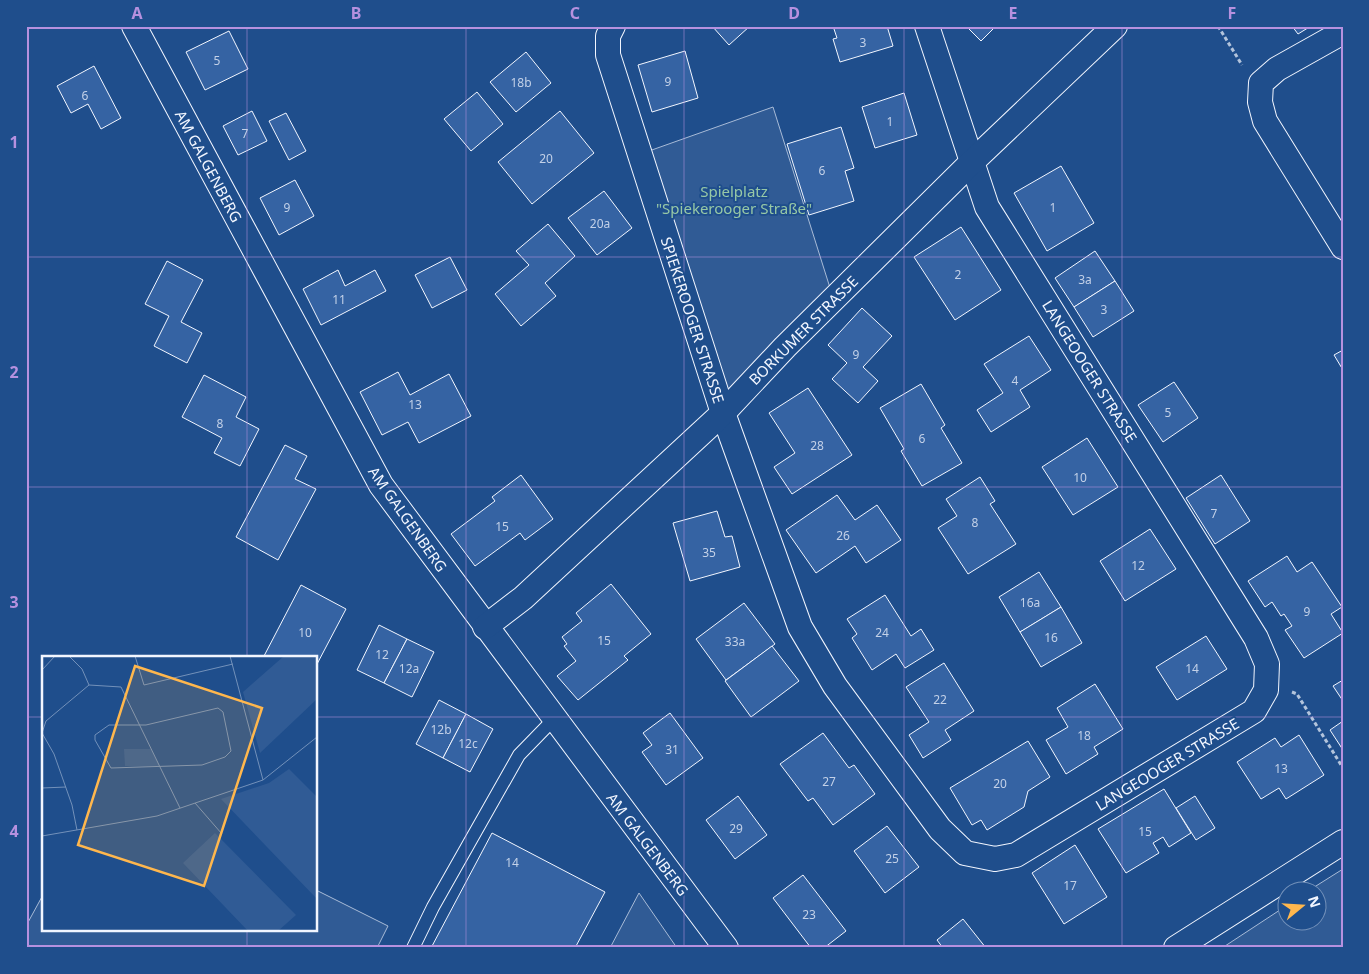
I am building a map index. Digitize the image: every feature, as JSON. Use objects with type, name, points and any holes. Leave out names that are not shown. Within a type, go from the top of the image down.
[{"type":"street","name":"AM GALGENBERG","points":[[134,26],[381,485],[726,948]]},
{"type":"street","name":"SPIEKEROOGER STRASSE","points":[[613,26],[608,36],[608,56],[723,413]]},
{"type":"street","points":[[927,26],[972,161]]},
{"type":"street","name":"BORKUMER STRASSE","points":[[485,626],[523,598],[723,413],[785,347],[972,161],[1115,26]]},
{"type":"street","points":[[1343,32],[1277,69],[1261,83],[1260,102],[1265,121],[1343,247]]},
{"type":"street","name":"LANGEOOGER STRASSE","points":[[723,413],[800,627],[835,686],[940,829],[965,853],[995,859],[1016,855],[1254,711],[1266,690],[1267,664],[1256,638],[987,207],[972,161]]},
{"type":"street","points":[[1176,948],[1343,842]]},
{"type":"lane","points":[[413,948],[433,908],[519,755],[554,718]]},
{"type":"path","points":[[1218,26],[1244,68],[1261,83]]},
{"type":"path","points":[[1266,680],[1297,694],[1343,768]]},
{"type":"shaded area","name":"Spielplatz \"Spiekerooger Straße\"","points":[[773,107],[831,291],[728,395],[649,151]]},
{"type":"shaded area","points":[[1343,869],[1343,948],[1222,948],[1276,913],[1276,932],[1326,932],[1326,882],[1322,882]]},
{"type":"shaded area","points":[[318,891],[388,926],[377,948],[26,948],[26,926],[42,897],[42,932],[318,932]]},
{"type":"shaded area","points":[[639,893],[677,948],[610,948]]},
{"type":"building","points":[[712,26],[750,26],[729,45]]},
{"type":"building","points":[[833,26],[887,26],[893,46],[840,62],[833,39],[837,38]]},
{"type":"building","points":[[966,26],[996,26],[981,41]]},
{"type":"building","points":[[1292,26],[1311,26],[1298,34]]},
{"type":"building","points":[[229,31],[248,69],[205,90],[186,52]]},
{"type":"building","points":[[685,51],[698,98],[652,112],[638,65]]},
{"type":"building","points":[[526,52],[551,83],[516,112],[490,82]]},
{"type":"building","points":[[94,66],[121,118],[101,129],[88,104],[71,113],[57,86]]},
{"type":"building","points":[[477,92],[503,124],[471,151],[444,119]]},
{"type":"building","points":[[904,93],[917,135],[875,148],[862,107]]},
{"type":"building","points":[[252,111],[267,141],[238,155],[223,126]]},
{"type":"building","points":[[560,111],[594,153],[532,204],[498,162]]},
{"type":"building","points":[[286,113],[306,151],[289,160],[269,121]]},
{"type":"building","points":[[841,127],[854,168],[845,171],[854,201],[809,215],[787,144]]},
{"type":"building","points":[[1061,166],[1094,223],[1047,251],[1014,193]]},
{"type":"building","points":[[295,180],[314,216],[279,235],[260,198]]},
{"type":"building","points":[[604,191],[632,228],[597,255],[568,218]]},
{"type":"building","points":[[548,224],[575,256],[545,283],[556,296],[521,326],[495,294],[529,265],[516,251]]},
{"type":"building","points":[[961,227],[1001,290],[955,320],[914,257]]},
{"type":"building","points":[[1095,251],[1115,281],[1074,307],[1055,278]]},
{"type":"building","points":[[450,257],[467,290],[432,308],[415,275]]},
{"type":"building","points":[[167,261],[203,280],[181,322],[202,333],[187,363],[154,346],[169,316],[145,304]]},
{"type":"building","points":[[338,270],[345,286],[375,270],[386,291],[321,325],[303,289]]},
{"type":"building","points":[[1115,281],[1134,311],[1093,337],[1074,307]]},
{"type":"building","points":[[862,308],[892,336],[863,367],[878,381],[858,403],[832,379],[847,363],[828,345]]},
{"type":"building","points":[[1029,336],[1051,370],[1020,390],[1030,407],[991,432],[977,410],[1003,393],[984,364]]},
{"type":"building","points":[[1343,350],[1343,370],[1334,355]]},
{"type":"building","points":[[398,372],[410,395],[449,374],[471,416],[419,443],[408,422],[382,435],[360,392]]},
{"type":"building","points":[[204,375],[246,397],[236,417],[259,429],[240,466],[214,453],[222,438],[182,417]]},
{"type":"building","points":[[1174,382],[1198,418],[1163,442],[1138,405]]},
{"type":"building","points":[[921,384],[945,425],[941,428],[962,463],[922,486],[901,451],[904,449],[880,408]]},
{"type":"building","points":[[808,388],[852,455],[792,494],[774,467],[795,453],[769,413]]},
{"type":"building","points":[[1087,438],[1118,487],[1073,515],[1042,467]]},
{"type":"building","points":[[285,445],[307,456],[295,479],[316,489],[278,560],[236,537]]},
{"type":"building","points":[[521,475],[553,519],[525,540],[520,533],[475,566],[451,534],[495,501],[492,497]]},
{"type":"building","points":[[1221,475],[1250,521],[1215,544],[1186,498]]},
{"type":"building","points":[[980,477],[995,501],[990,504],[1016,544],[968,574],[938,528],[957,516],[946,499]]},
{"type":"building","points":[[837,495],[855,520],[877,505],[901,540],[866,563],[855,546],[816,573],[786,530]]},
{"type":"building","points":[[717,511],[725,537],[732,536],[740,567],[690,581],[673,523]]},
{"type":"building","points":[[1150,529],[1176,569],[1125,601],[1100,561]]},
{"type":"building","points":[[1287,556],[1297,572],[1312,562],[1342,607],[1331,614],[1343,633],[1304,658],[1285,630],[1292,626],[1284,614],[1281,616],[1272,602],[1265,607],[1248,581]]},
{"type":"building","points":[[1039,572],[1061,607],[1020,632],[999,597]]},
{"type":"building","points":[[611,584],[651,634],[624,656],[628,660],[578,700],[557,676],[576,661],[564,646],[567,644],[562,637],[582,621],[576,613]]},
{"type":"building","points":[[301,585],[346,609],[318,662],[318,656],[264,656]]},
{"type":"building","points":[[885,595],[911,636],[921,629],[934,650],[905,668],[896,654],[872,670],[852,638],[857,634],[847,619]]},
{"type":"building","points":[[744,603],[775,644],[726,680],[696,639]]},
{"type":"building","points":[[1061,607],[1082,643],[1041,667],[1020,632]]},
{"type":"building","points":[[379,625],[407,639],[384,683],[357,670]]},
{"type":"building","points":[[1206,636],[1227,669],[1177,700],[1156,667]]},
{"type":"building","points":[[407,639],[434,652],[412,697],[384,683]]},
{"type":"building","points":[[772,646],[799,681],[751,717],[725,681]]},
{"type":"building","points":[[944,663],[974,711],[945,730],[951,740],[923,758],[909,735],[929,722],[906,687]]},
{"type":"building","points":[[1343,680],[1343,701],[1333,686]]},
{"type":"building","points":[[1095,684],[1123,729],[1094,747],[1098,754],[1066,774],[1046,740],[1068,727],[1057,708]]},
{"type":"building","points":[[439,700],[466,714],[443,758],[416,744]]},
{"type":"building","points":[[670,713],[703,758],[666,785],[642,752],[652,745],[643,733]]},
{"type":"building","points":[[466,714],[493,729],[470,772],[443,758]]},
{"type":"building","points":[[1343,721],[1343,750],[1330,730]]},
{"type":"building","points":[[823,733],[849,768],[854,765],[875,794],[833,825],[813,798],[808,801],[780,764]]},
{"type":"building","points":[[1299,735],[1324,775],[1286,799],[1279,788],[1261,799],[1237,762],[1275,738],[1281,747]]},
{"type":"building","points":[[1028,741],[1050,777],[1028,791],[1024,807],[987,830],[981,820],[972,825],[950,788]]},
{"type":"building","points":[[1164,789],[1191,833],[1169,847],[1163,837],[1153,843],[1159,853],[1126,873],[1098,829]]},
{"type":"building","points":[[738,796],[767,835],[735,859],[706,820]]},
{"type":"building","points":[[1195,796],[1215,828],[1196,840],[1176,808]]},
{"type":"building","points":[[887,826],[919,867],[885,893],[854,851]]},
{"type":"building","points":[[492,833],[605,892],[575,948],[431,948]]},
{"type":"building","points":[[1075,845],[1107,897],[1064,924],[1032,873]]},
{"type":"building","points":[[803,875],[846,931],[824,948],[811,948],[773,898]]},
{"type":"building","points":[[963,919],[986,948],[943,948],[937,940]]}]
